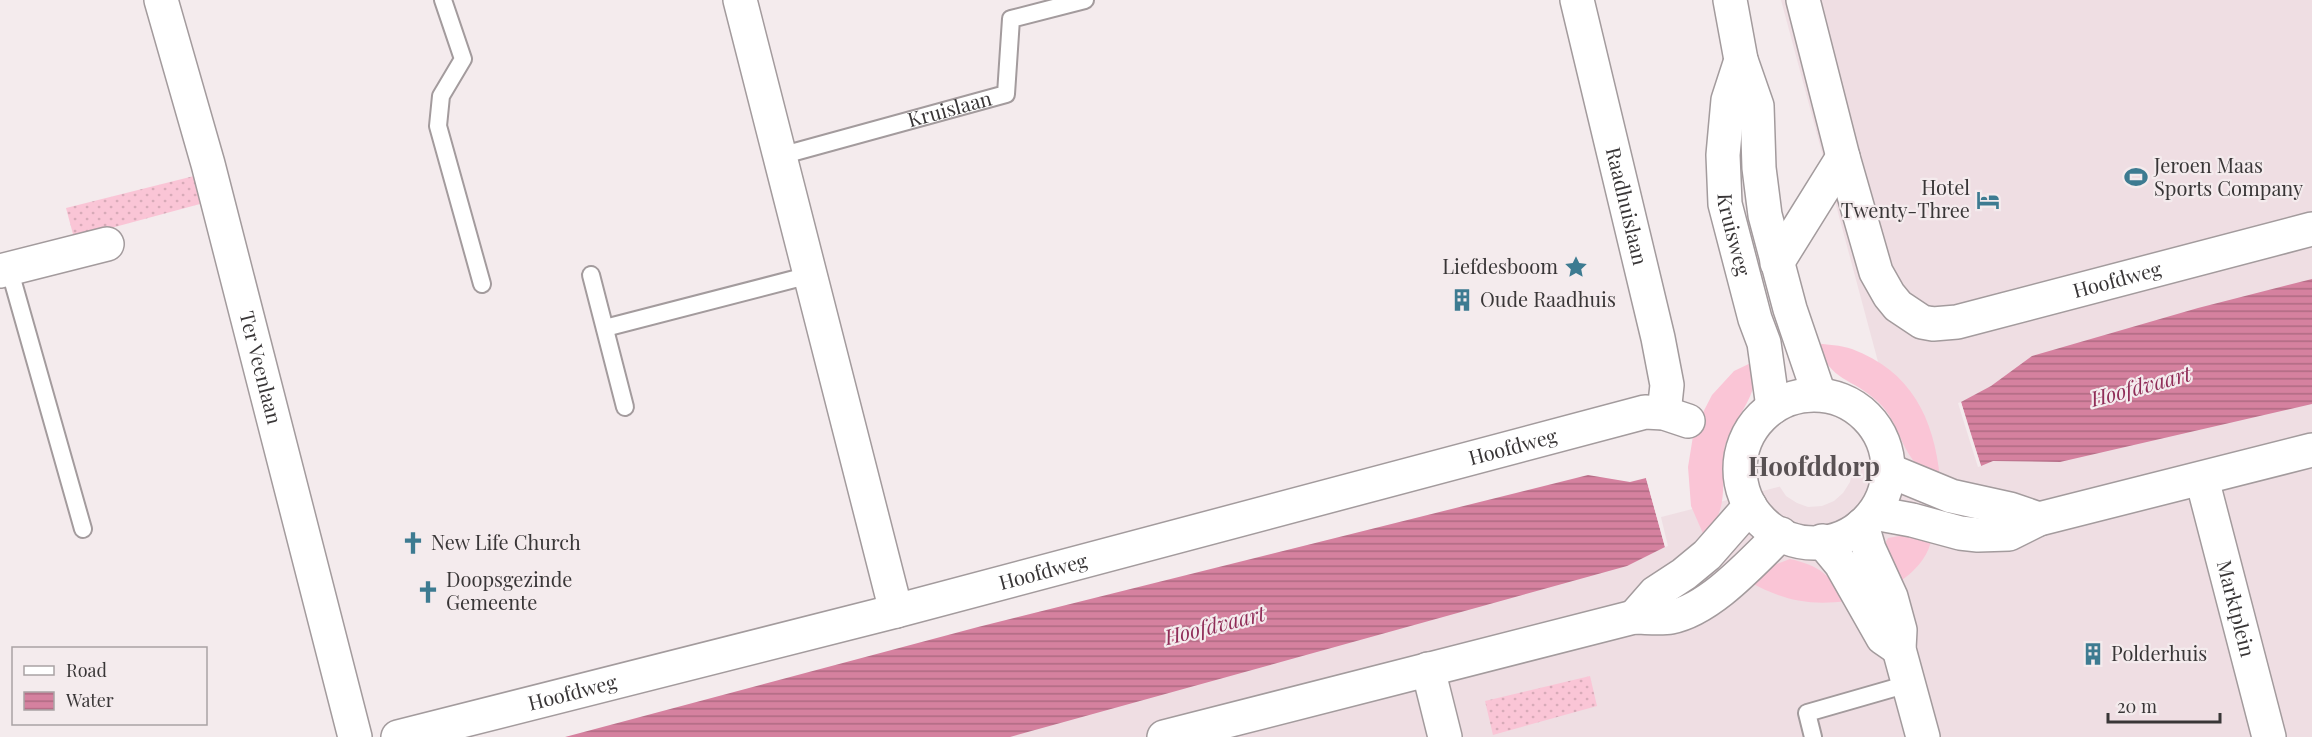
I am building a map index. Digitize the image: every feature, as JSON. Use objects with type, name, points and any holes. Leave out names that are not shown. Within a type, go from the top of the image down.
[{"type":"street","name":"Ter Veenlaan","points":[[161,0],[208,164],[355,737]]},
{"type":"street","points":[[740,0],[896,611]]},
{"type":"street","name":"Raadhuislaan","points":[[1577,0],[1676,417]]},
{"type":"street","name":"Kruisweg","points":[[1730,0],[1741,60],[1757,106],[1759,168],[1765,215],[1790,309],[1819,394]]},
{"type":"street","points":[[1777,263],[1843,157],[1803,0]]},
{"type":"street","name":"Kruisweg","points":[[1741,60],[1728,100],[1723,155],[1725,204],[1755,319],[1764,343],[1773,408]]},
{"type":"street","name":"Hoofdweg","points":[[1843,157],[1876,272],[1889,295],[1910,314],[1934,324],[1957,322],[2312,230]]},
{"type":"street","points":[[4,269],[107,244]]},
{"type":"street","points":[[1819,394],[1850,406],[1867,418],[1880,434],[1887,454],[1888,470],[1885,492],[1868,519],[1844,536],[1809,543],[1781,534],[1764,524],[1750,506],[1742,490],[1740,468],[1742,449],[1757,421],[1783,401],[1799,396],[1819,394]]},
{"type":"street","name":"Hoofdweg","points":[[398,737],[896,611],[1646,412],[1676,417]]},
{"type":"street","points":[[1868,519],[1912,520],[1960,533],[1978,535],[2009,534],[2039,519],[2312,450]]},
{"type":"street","points":[[1888,470],[1951,496],[2010,509],[2039,519]]},
{"type":"street","name":"Marktplein","points":[[2202,479],[2269,737]]},
{"type":"street","points":[[1634,617],[1655,593],[1707,555],[1750,506]]},
{"type":"street","points":[[1868,519],[1869,549],[1891,597],[1900,630],[1899,649],[1923,737]]},
{"type":"street","points":[[1164,737],[1634,617],[1671,617],[1702,604],[1733,581],[1781,534]]},
{"type":"street","points":[[1822,541],[1841,564],[1883,638],[1899,649]]},
{"type":"street","points":[[1428,669],[1445,737]]},
{"type":"lane","points":[[443,0],[463,59],[441,96],[438,126],[482,284]]},
{"type":"lane","name":"Kruislaan","points":[[780,156],[1006,94],[1011,19],[1085,0]]},
{"type":"lane","points":[[4,269],[83,530]]},
{"type":"lane","points":[[591,275],[625,407]]},
{"type":"lane","points":[[605,328],[810,275]]},
{"type":"lane","points":[[1813,737],[1807,713],[1908,684]]},
{"type":"shaded area","points":[[1781,0],[2312,0],[2312,737],[803,737],[1903,455]]},
{"type":"shaded area","points":[[194,176],[200,204],[74,238],[66,208]]},
{"type":"shaded area","points":[[1816,343],[1852,349],[1872,358],[1890,370],[1904,384],[1916,399],[1925,417],[1937,456],[1940,478],[1917,464],[1909,455],[1887,412],[1868,394],[1835,373],[1828,366]]},
{"type":"shaded area","points":[[1755,361],[1754,386],[1725,446],[1721,507],[1705,538],[1691,506],[1688,467],[1694,430],[1712,395],[1734,371]]},
{"type":"shaded area","points":[[1905,535],[1931,541],[1926,555],[1917,567],[1894,585],[1882,549],[1888,538]]},
{"type":"shaded area","points":[[1790,559],[1809,565],[1823,573],[1835,584],[1847,601],[1820,603],[1796,600],[1772,593],[1748,581],[1761,570]]},
{"type":"shaded area","points":[[1590,676],[1597,706],[1493,735],[1485,701]]},
{"type":"water","name":"Hoofdvaart","points":[[2312,279],[2312,404],[2060,462],[1993,461],[1981,466],[1961,402],[1991,386],[2032,356],[2198,308]]},
{"type":"water","name":"Hoofdvaart","points":[[1588,475],[1630,482],[1646,478],[1665,547],[1627,566],[1010,737],[565,737],[978,627]]},
{"type":"pier","points":[[1961,402],[1981,466],[1978,467],[1958,403]]},
{"type":"pier","points":[[1830,433],[1845,445],[1851,456],[1853,469],[1850,482],[1834,501],[1822,506],[1808,507],[1797,503],[1786,496],[1778,484],[1775,460],[1780,448],[1782,445]]},
{"type":"pier","points":[[1648,477],[1668,546],[1665,547],[1646,478]]},
{"type":"place","name":"Jeroen Maas Sports Company","points":[[2136,177]]},
{"type":"place","name":"Hotel Twenty-Three","points":[[1988,200]]},
{"type":"place","name":"Liefdesboom","points":[[1576,267]]},
{"type":"place","name":"Oude Raadhuis","points":[[1462,300]]},
{"type":"place","name":"New Life Church","points":[[413,543]]},
{"type":"place","name":"Doopsgezinde Gemeente","points":[[428,592]]},
{"type":"place","name":"Polderhuis","points":[[2093,654]]},
{"type":"district","name":"Hoofddorp","points":[[1814,467]]}]
